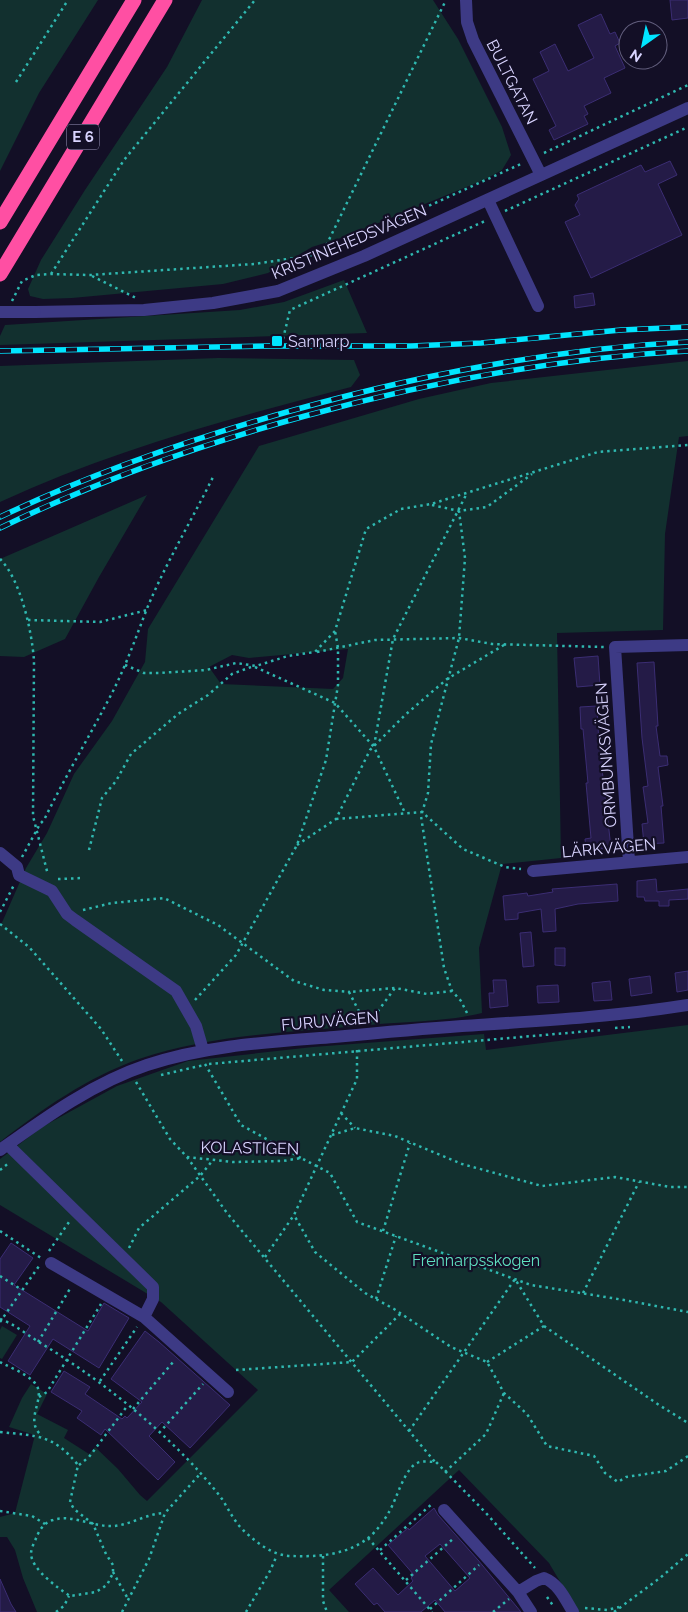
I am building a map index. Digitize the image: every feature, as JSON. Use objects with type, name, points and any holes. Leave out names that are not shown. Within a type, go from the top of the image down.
[{"type":"highway","name":"E 6","points":[[0,222],[134,0]]},
{"type":"highway","name":"E 6","points":[[0,274],[165,0]]},
{"type":"street","name":"BULTGATAN","points":[[466,0],[467,22],[473,40],[541,175]]},
{"type":"street","name":"KRISTINEHEDSVÄGEN","points":[[4,310],[35,312],[144,310],[213,303],[278,291],[364,256],[688,108]]},
{"type":"street","points":[[488,200],[538,306]]},
{"type":"street","points":[[615,647],[688,645]]},
{"type":"street","name":"ORMBUNKSVÄGEN","points":[[615,647],[630,862]]},
{"type":"street","points":[[0,852],[18,871],[51,886],[67,914],[176,991],[196,1026],[203,1050]]},
{"type":"street","name":"LÄRKVÄGEN","points":[[532,871],[688,857]]},
{"type":"street","name":"FURUVÄGEN","points":[[4,1148],[90,1090],[133,1078],[146,1065],[203,1050],[225,1046],[460,1026],[584,1018],[688,1005]]},
{"type":"street","points":[[4,1148],[18,1156],[153,1287],[153,1298],[144,1317]]},
{"type":"street","points":[[51,1263],[144,1317],[228,1392]]},
{"type":"street","points":[[440,1505],[518,1592],[531,1612]]},
{"type":"street","points":[[518,1592],[540,1580],[552,1582],[560,1590],[572,1611]]},
{"type":"path","points":[[16,82],[68,0]]},
{"type":"path","points":[[50,274],[124,160],[255,0]]},
{"type":"path","points":[[304,268],[323,252],[446,0]]},
{"type":"path","points":[[4,310],[22,281],[36,275],[90,275],[254,264],[308,256],[334,249],[688,85]]},
{"type":"path","points":[[283,339],[290,310],[688,127]]},
{"type":"path","points":[[90,275],[137,298]]},
{"type":"path","points":[[315,652],[335,631],[366,529],[400,510],[431,504],[533,474],[598,452],[688,445]]},
{"type":"path","points":[[0,912],[36,830],[44,820],[111,695],[147,610],[214,474]]},
{"type":"path","points":[[431,504],[459,511],[487,507],[533,474]]},
{"type":"path","points":[[374,747],[393,639],[467,493]]},
{"type":"path","points":[[459,511],[465,558],[459,638],[431,744],[428,793],[421,816],[444,968],[452,991],[461,1001],[469,1018]]},
{"type":"path","points":[[0,559],[10,571],[28,620],[34,661],[33,808],[36,830],[51,886],[83,878]]},
{"type":"path","points":[[28,620],[100,622],[147,610]]},
{"type":"path","points":[[187,1009],[236,954],[296,845],[326,760],[338,686],[338,648],[335,631]]},
{"type":"path","points":[[89,850],[102,798],[116,781],[131,754],[178,714],[208,695],[232,674],[248,667],[288,656],[375,640],[393,639],[459,638],[492,644],[615,647]]},
{"type":"path","points":[[336,819],[370,750],[405,715],[447,679],[505,644]]},
{"type":"path","points":[[125,665],[144,673],[206,670],[236,663],[255,666],[335,704],[374,747],[405,813]]},
{"type":"path","points":[[296,845],[336,819],[422,812],[463,849],[505,867],[532,871]]},
{"type":"path","points":[[67,914],[112,903],[164,898],[218,925],[294,982],[324,990],[350,992],[396,988],[427,994],[452,991]]},
{"type":"path","name":"KOLASTIGEN","points":[[0,924],[29,947],[102,1029],[170,1139],[187,1157],[233,1162],[283,1161],[301,1158],[330,1173],[357,1222],[531,1285],[688,1312]]},
{"type":"path","points":[[350,992],[367,1026],[396,988]]},
{"type":"path","points":[[157,1076],[206,1064],[635,1026]]},
{"type":"path","points":[[203,1050],[206,1064],[241,1125],[301,1158]]},
{"type":"path","points":[[264,1257],[294,1215],[357,1080],[357,1050]]},
{"type":"path","points":[[129,1086],[133,1078],[142,1081]]},
{"type":"path","points":[[341,1113],[355,1128]]},
{"type":"path","points":[[331,1135],[355,1128],[395,1136],[462,1164],[542,1186],[615,1177],[670,1187],[688,1187]]},
{"type":"path","points":[[383,1231],[410,1143]]},
{"type":"path","points":[[0,1170],[18,1156]]},
{"type":"path","points":[[187,1157],[264,1257],[409,1431],[512,1541],[540,1580]]},
{"type":"path","points":[[124,1258],[139,1228],[200,1176],[213,1160]]},
{"type":"path","points":[[582,1293],[640,1182]]},
{"type":"path","points":[[294,1215],[315,1252],[365,1293],[401,1313],[451,1347],[487,1362],[504,1393],[527,1414],[547,1446],[594,1456],[605,1473],[618,1482],[626,1477],[666,1471],[688,1456]]},
{"type":"path","points":[[0,1231],[51,1263]]},
{"type":"path","points":[[376,1299],[396,1236]]},
{"type":"path","points":[[0,1276],[22,1290]]},
{"type":"path","points":[[38,1342],[77,1278]]},
{"type":"path","points":[[409,1431],[515,1279],[544,1326],[688,1423]]},
{"type":"path","points":[[39,1397],[47,1392],[107,1295]]},
{"type":"path","points":[[236,1370],[352,1362],[401,1313]]},
{"type":"path","points":[[100,1381],[144,1317]]},
{"type":"path","points":[[1,1320],[100,1381],[133,1409],[200,1473],[243,1530],[277,1555],[324,1556],[342,1551],[368,1538],[390,1512],[410,1470],[420,1462],[436,1462]]},
{"type":"path","points":[[487,1362],[544,1326]]},
{"type":"path","points":[[133,1409],[182,1351]]},
{"type":"path","points":[[0,1362],[36,1383],[39,1397],[34,1419],[38,1433],[58,1445],[78,1465]]},
{"type":"path","points":[[159,1433],[210,1376]]},
{"type":"path","points":[[446,1472],[486,1434],[504,1393]]},
{"type":"path","points":[[128,1405],[89,1457],[78,1465],[70,1502],[74,1509],[93,1524],[113,1565],[113,1572],[107,1585],[96,1592],[70,1596],[44,1576],[33,1561],[31,1554],[34,1543],[45,1524],[52,1520],[75,1520],[93,1524],[111,1527],[145,1518],[155,1513],[165,1513]]},
{"type":"path","points":[[0,1432],[43,1437]]},
{"type":"path","points":[[122,1612],[149,1559],[165,1513],[200,1473]]},
{"type":"path","points":[[380,1550],[440,1505]]},
{"type":"path","points":[[0,1511],[32,1516],[45,1524]]},
{"type":"path","points":[[406,1580],[463,1531]]},
{"type":"path","points":[[368,1538],[386,1556],[431,1610],[487,1558]]},
{"type":"path","points":[[614,1612],[660,1578],[688,1554]]},
{"type":"path","points":[[246,1612],[270,1572],[277,1555]]},
{"type":"path","points":[[324,1556],[322,1601],[327,1612]]},
{"type":"path","points":[[113,1572],[128,1599]]},
{"type":"path","points":[[493,1612],[518,1592]]},
{"type":"path","points":[[56,1612],[64,1606],[70,1596]]},
{"type":"path","points":[[572,1611],[579,1607],[598,1611],[620,1607]]},
{"type":"green space","points":[[0,0],[98,0],[39,93],[0,171]]},
{"type":"green space","points":[[202,0],[433,0],[458,39],[502,127],[511,155],[502,170],[486,179],[344,237],[312,247],[268,273],[223,284],[72,298],[43,299],[30,296],[28,289],[41,260],[167,67]]},
{"type":"green space","points":[[344,280],[367,333],[0,345],[0,336],[5,325],[240,310],[284,302]]},
{"type":"green space","points":[[218,358],[354,360],[360,375],[351,387],[217,423],[129,451],[42,483],[0,502],[0,366]]},
{"type":"green space","points":[[688,361],[688,436],[679,437],[665,534],[663,630],[557,633],[561,858],[502,864],[479,948],[482,1013],[440,1020],[253,1035],[195,1044],[167,1051],[120,1066],[84,1084],[49,1106],[0,1142],[0,927],[26,868],[47,833],[74,774],[112,721],[145,662],[148,629],[259,446],[419,399],[491,383]],"holes":[[[348,649],[343,678],[333,689],[221,684],[209,667],[232,655],[249,658]]]},
{"type":"green space","points":[[147,495],[65,639],[24,657],[0,656],[0,559]]},
{"type":"green space","name":"Frennarpsskogen","points":[[688,1025],[688,1612],[578,1612],[549,1563],[459,1470],[329,1590],[349,1612],[37,1612],[23,1578],[15,1550],[7,1537],[0,1537],[0,1517],[15,1513],[35,1435],[9,1427],[22,1398],[31,1384],[47,1394],[37,1414],[68,1430],[64,1438],[89,1454],[95,1447],[147,1501],[258,1390],[161,1302],[0,1205],[0,1159],[42,1127],[117,1086],[188,1061],[313,1047],[484,1034],[486,1050]]},
{"type":"green space","points":[[2,1326],[17,1335],[2,1359],[0,1358],[0,1330]]},
{"type":"building","points":[[670,0],[688,0],[688,18],[672,20]]},
{"type":"building","points":[[601,14],[610,34],[615,32],[618,39],[618,44],[615,46],[618,53],[618,70],[621,70],[604,78],[611,93],[584,106],[588,114],[584,116],[588,124],[554,140],[549,130],[556,126],[533,79],[549,71],[540,52],[555,44],[568,71],[594,58],[578,25]]},
{"type":"building","points":[[670,161],[677,175],[658,184],[682,235],[591,278],[565,222],[580,215],[575,205],[579,199],[577,195],[641,165],[645,172]]},
{"type":"building","points":[[593,293],[595,305],[575,308],[574,296]]},
{"type":"building","points":[[598,656],[600,685],[577,687],[574,658]]},
{"type":"building","points":[[654,662],[658,726],[656,726],[660,756],[667,756],[668,765],[658,767],[663,806],[661,806],[664,843],[644,844],[642,824],[648,823],[643,787],[648,786],[642,738],[637,663]]},
{"type":"building","points":[[597,706],[599,746],[606,745],[609,768],[602,769],[611,848],[586,850],[585,839],[591,838],[586,783],[588,783],[580,707]]},
{"type":"building","points":[[656,879],[657,892],[688,889],[688,899],[669,900],[669,906],[659,906],[659,901],[645,901],[644,897],[637,897],[637,881]]},
{"type":"building","points":[[617,884],[618,901],[578,904],[555,909],[556,931],[543,932],[541,909],[518,913],[518,919],[505,920],[503,896],[527,893],[528,896],[553,892],[552,889]]},
{"type":"building","points":[[531,932],[534,966],[523,967],[520,933]]},
{"type":"building","points":[[555,948],[565,948],[565,966],[555,965]]},
{"type":"building","points":[[688,971],[688,990],[677,992],[675,973]]},
{"type":"building","points":[[650,976],[652,993],[631,996],[629,979]]},
{"type":"building","points":[[493,980],[506,980],[508,1006],[490,1008],[489,993],[494,993]]},
{"type":"building","points":[[610,981],[612,1000],[594,1001],[592,983]]},
{"type":"building","points":[[558,985],[559,1002],[538,1003],[537,986]]},
{"type":"building","points":[[11,1243],[33,1258],[14,1285],[88,1331],[104,1303],[129,1318],[99,1368],[53,1339],[30,1375],[8,1361],[30,1326],[0,1307],[0,1259]]},
{"type":"building","points":[[145,1331],[230,1405],[190,1448],[162,1422],[149,1436],[175,1462],[158,1480],[105,1429],[101,1435],[77,1418],[82,1411],[51,1392],[64,1371],[90,1387],[85,1394],[122,1419],[125,1416],[127,1418],[142,1402],[111,1379]]},
{"type":"building","points":[[434,1508],[521,1612],[445,1612],[435,1600],[421,1612],[385,1612],[377,1603],[374,1605],[355,1584],[373,1568],[398,1595],[413,1581],[411,1578],[414,1575],[388,1545],[408,1528],[409,1530]],"holes":[[[440,1544],[470,1578],[455,1591],[425,1556]]]},
{"type":"building","points":[[0,1579],[11,1604],[16,1612],[0,1612]]},
{"type":"railway","points":[[0,351],[268,346],[411,346],[481,343],[621,330],[688,327]]},
{"type":"railway","points":[[0,517],[72,485],[182,444],[342,397],[391,385],[538,357],[638,345],[688,342]]},
{"type":"railway","points":[[0,528],[75,494],[150,465],[227,439],[305,416],[399,392],[495,373],[591,359],[688,351]]},
{"type":"place","name":"Sannarp","points":[[277,341]]}]
